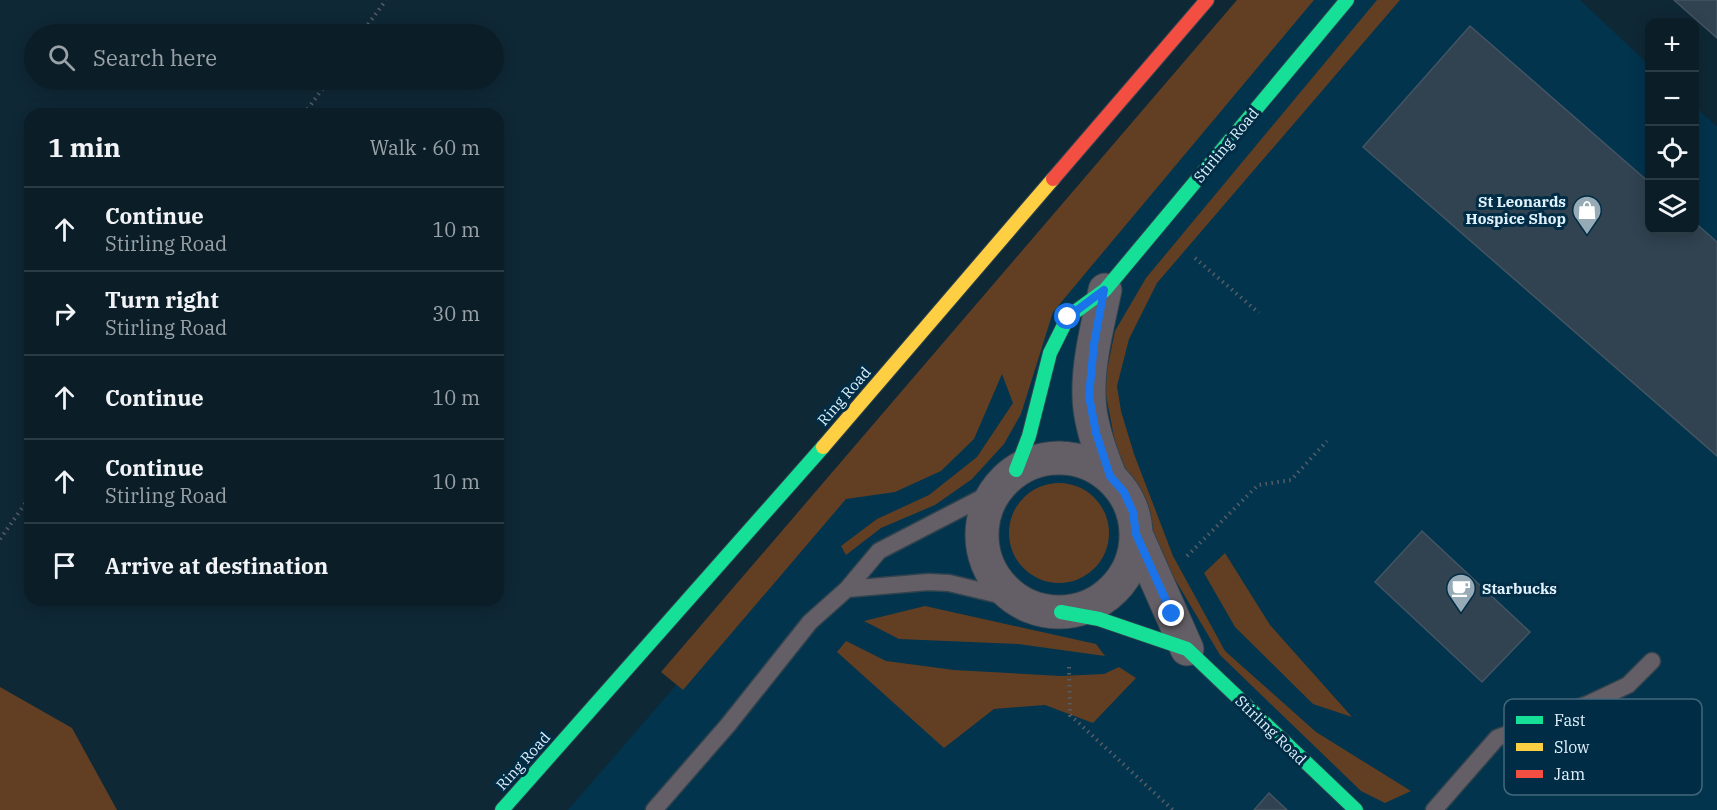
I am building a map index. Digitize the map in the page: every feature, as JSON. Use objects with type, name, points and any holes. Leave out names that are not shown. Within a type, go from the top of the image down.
[{"type":"main road","name":"Ring Road","points":[[502,810],[760,520],[1207,0]]},
{"type":"main road","name":"Stirling Road","points":[[1005,480],[1029,436],[1050,353],[1068,317],[1104,290],[1347,0]]},
{"type":"main road","name":"Stirling Road","points":[[1061,612],[1099,619],[1187,650],[1356,810]]},
{"type":"street","name":"Stirling Road","points":[[1104,290],[1094,344],[1089,396],[1096,433],[1110,476]]},
{"type":"street","points":[[1064,458],[1088,463],[1110,476],[1124,492],[1133,512],[1136,534],[1133,557],[1122,579],[1106,596],[1085,608],[1061,612],[1037,609],[1016,599],[1000,585],[989,568],[983,549],[982,529],[986,509],[1005,480],[1039,460],[1064,458]]},
{"type":"street","name":"Stirling Road","points":[[1136,534],[1187,650]]},
{"type":"lane","points":[[654,810],[728,725],[810,622],[848,589],[879,551],[1005,480]]},
{"type":"lane","points":[[848,589],[928,582],[950,583],[1016,599]]},
{"type":"lane","points":[[1599,699],[1628,685],[1652,661]]},
{"type":"lane","points":[[1434,810],[1497,738],[1504,735]]},
{"type":"path","points":[[368,24],[386,0]]},
{"type":"path","points":[[308,108],[322,90]]},
{"type":"path","points":[[1195,258],[1259,313]]},
{"type":"path","points":[[1187,557],[1258,485],[1291,480],[1327,441]]},
{"type":"path","points":[[0,539],[24,505]]},
{"type":"path","points":[[1069,667],[1070,715],[1173,810]]},
{"type":"shaded area","points":[[1237,0],[1314,0],[1053,312],[1021,414],[1004,444],[972,479],[935,505],[881,528],[846,555],[841,546],[877,519],[929,495],[977,457],[1013,403],[1002,374],[974,439],[941,471],[895,492],[846,499],[683,690],[661,672]]},
{"type":"shaded area","points":[[1269,0],[1580,0],[1645,61],[1645,234],[1699,234],[1699,110],[1717,127],[1717,810],[568,810]]},
{"type":"shaded area","points":[[1377,0],[1400,0],[1157,283],[1129,339],[1117,386],[1121,411],[1134,454],[1173,556],[1225,651],[1316,732],[1411,791],[1385,803],[1361,791],[1220,655],[1161,556],[1117,452],[1104,385],[1115,331],[1146,278]]},
{"type":"shaded area","points":[[1059,483],[1078,487],[1094,498],[1105,514],[1109,533],[1105,552],[1094,568],[1078,579],[1059,583],[1040,579],[1024,568],[1013,552],[1009,533],[1013,514],[1024,498],[1040,487]]},
{"type":"shaded area","points":[[1225,553],[1270,625],[1352,717],[1313,704],[1235,627],[1204,573]]},
{"type":"shaded area","points":[[925,606],[1096,644],[1105,656],[1018,644],[899,639],[864,621]]},
{"type":"shaded area","points":[[846,641],[886,661],[954,670],[1061,676],[1104,674],[1119,667],[1136,678],[1093,723],[1045,705],[994,709],[944,748],[837,652]]},
{"type":"shaded area","points":[[0,687],[72,728],[117,810],[0,810]]},
{"type":"building","points":[[1674,0],[1717,0],[1717,38],[1699,22],[1699,18],[1694,18]]},
{"type":"building","name":"St Leonards Hospice Shop","points":[[1470,26],[1645,179],[1645,234],[1699,234],[1699,226],[1717,242],[1717,456],[1363,147]]},
{"type":"building","points":[[1422,531],[1530,632],[1482,682],[1375,582]]},
{"type":"building","points":[[1269,793],[1287,810],[1254,810]]},
{"type":"traffic: fast","points":[[1016,470],[1029,436],[1050,353],[1068,317],[1105,290],[1347,0]]},
{"type":"traffic: fast","points":[[502,810],[823,447]]},
{"type":"traffic: fast","points":[[1061,612],[1099,619],[1187,649],[1356,810]]},
{"type":"traffic: slow","points":[[823,447],[1053,179]]},
{"type":"traffic: jam","points":[[1053,179],[1207,0]]},
{"type":"place","name":"St Leonards Hospice Shop","points":[[1587,236]]},
{"type":"place","name":"Starbucks","points":[[1461,614]]},
{"type":"route","points":[[1068,317],[1104,290],[1094,344],[1089,396],[1096,433],[1110,476],[1124,492],[1133,512],[1136,534],[1172,614]]}]
